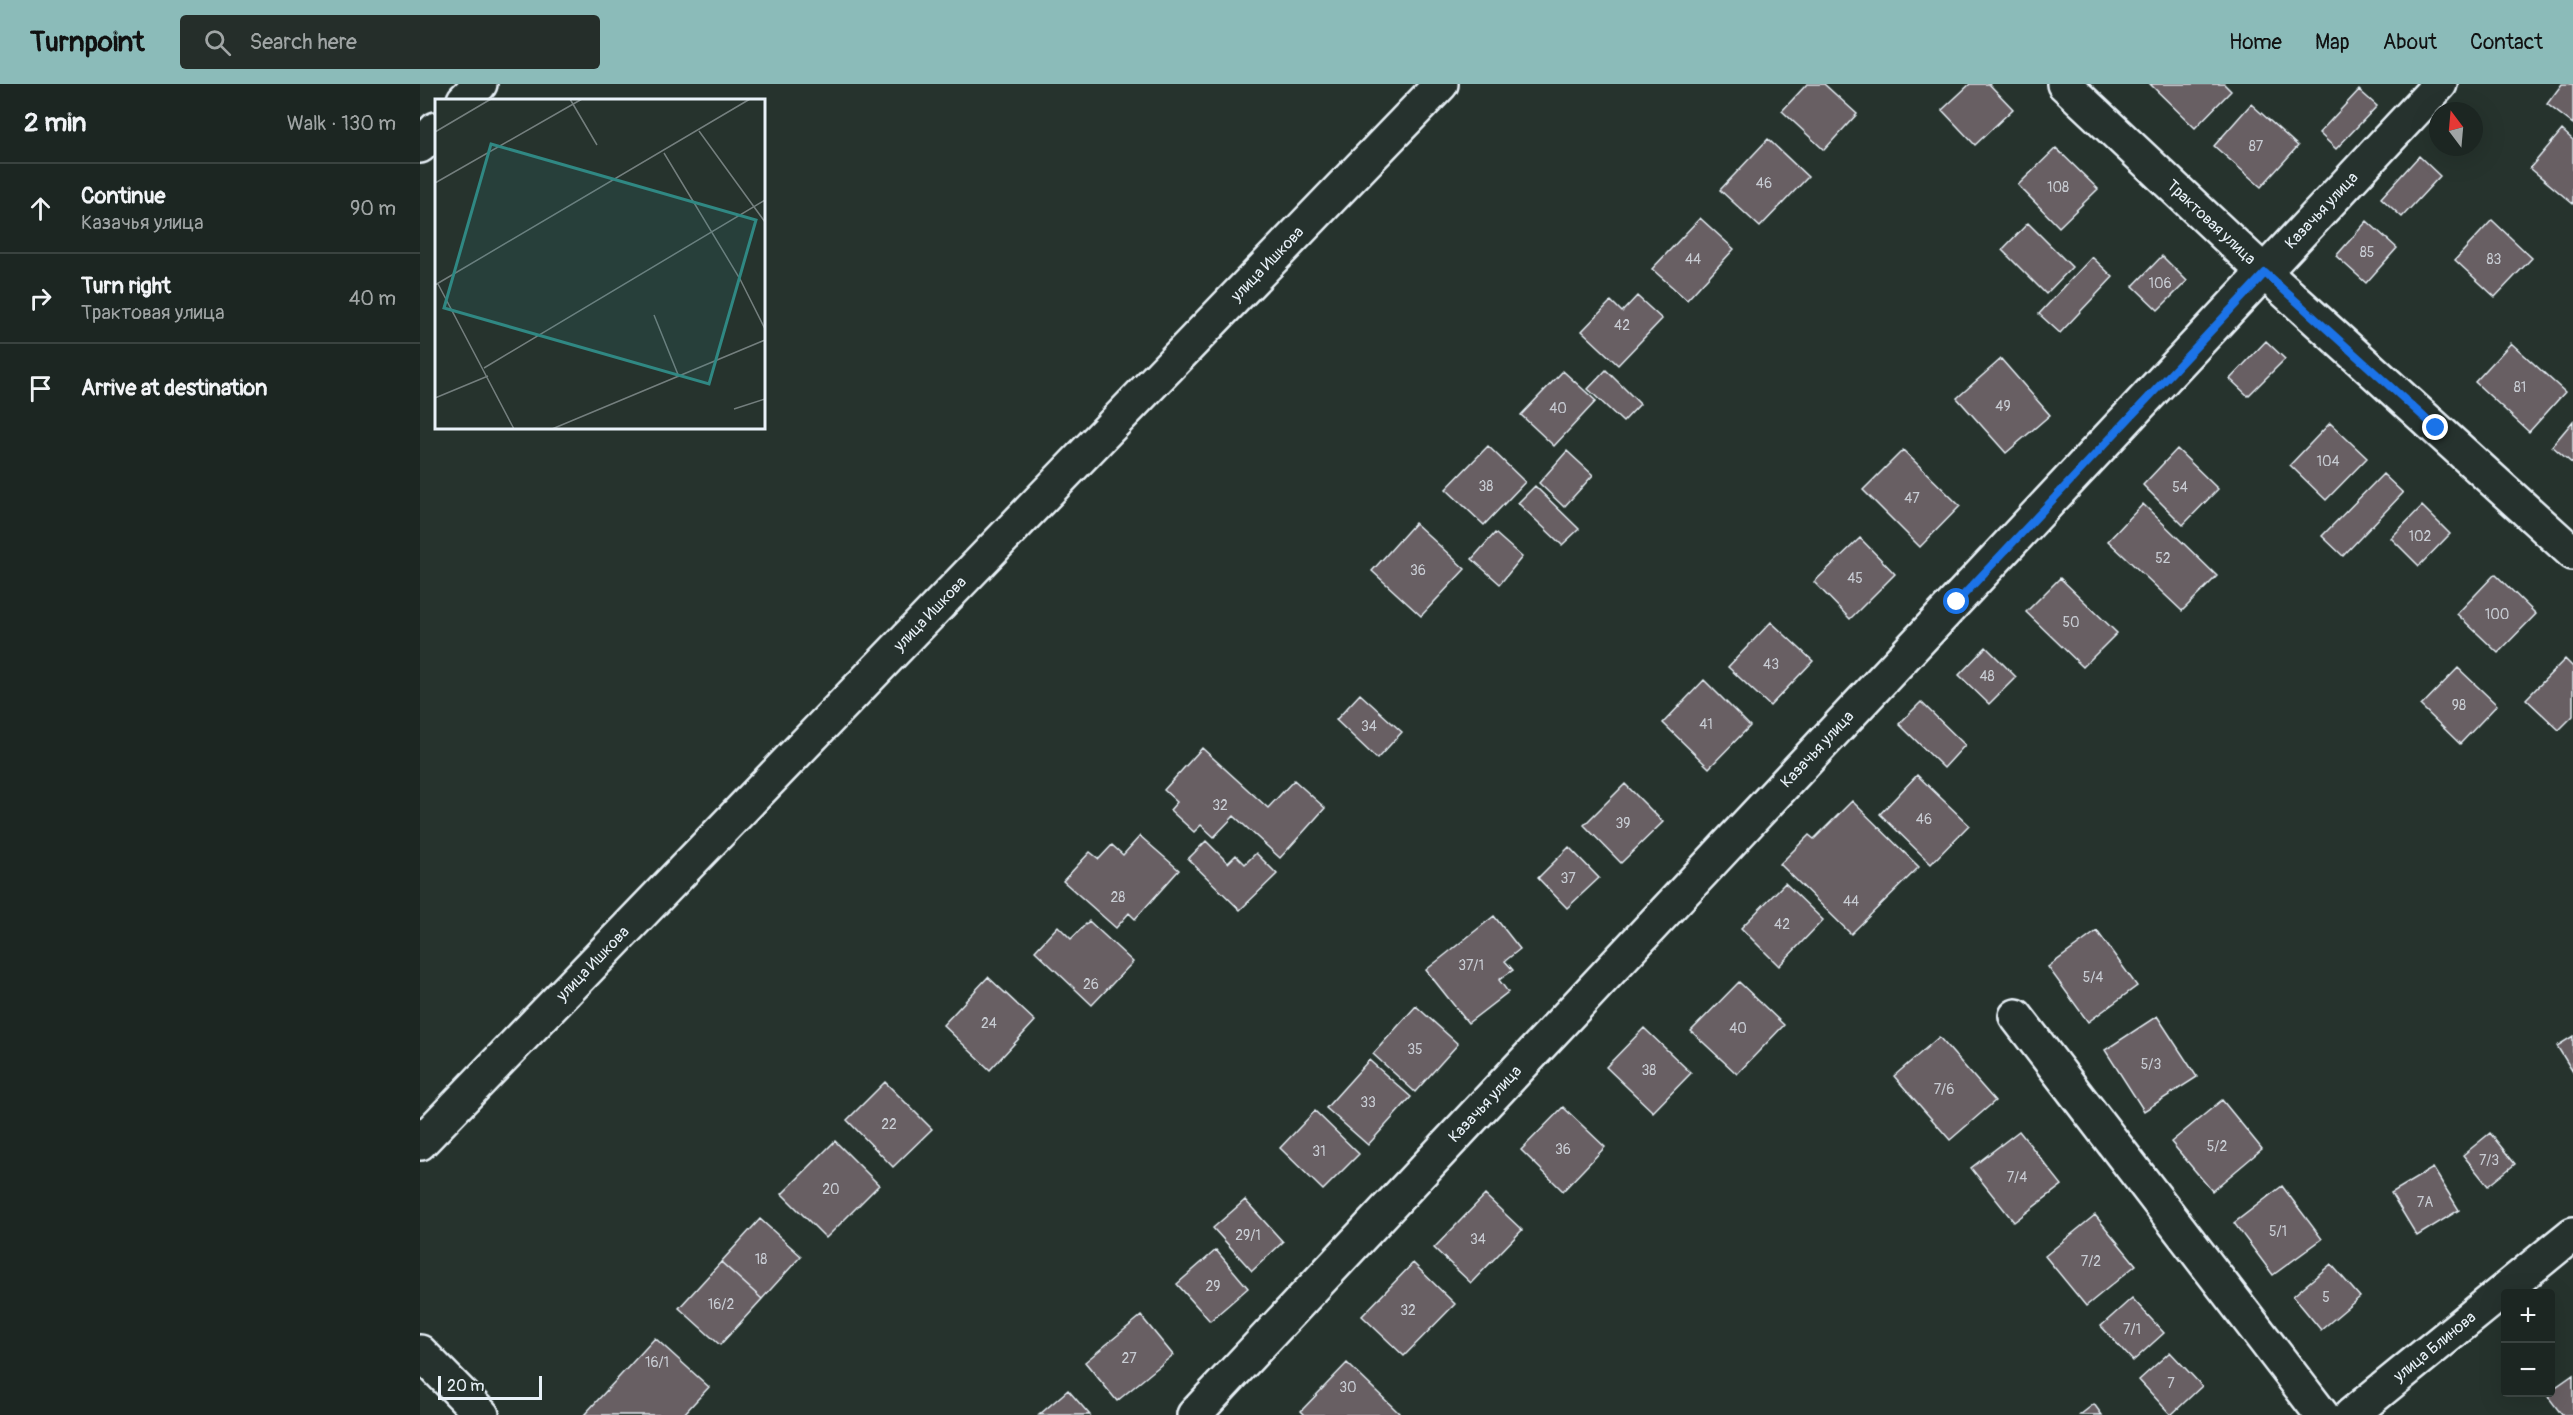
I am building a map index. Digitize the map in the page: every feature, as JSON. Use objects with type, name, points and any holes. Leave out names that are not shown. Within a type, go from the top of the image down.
[{"type":"street","points":[[465,99],[480,84]]},
{"type":"street","name":"улица Ишкова","points":[[420,1143],[1441,84]]},
{"type":"street","name":"Трактовая улица","points":[[2064,84],[2265,273],[2573,553]]},
{"type":"street","name":"Казачья улица","points":[[1194,1415],[2440,84]]},
{"type":"street","points":[[420,146],[435,130]]},
{"type":"street","points":[[2016,1016],[2322,1415]]},
{"type":"street","name":"улица Блинова","points":[[2351,1415],[2573,1234]]},
{"type":"street","points":[[420,1352],[482,1415]]},
{"type":"building","points":[[1807,84],[1824,84],[1857,114],[1824,150],[1782,111]]},
{"type":"building","points":[[1970,84],[1989,84],[2013,109],[1975,145],[1942,110]]},
{"type":"building","points":[[2150,84],[2224,84],[2231,91],[2195,128]]},
{"type":"building","points":[[2562,84],[2573,84],[2573,124],[2547,104]]},
{"type":"building","points":[[2359,90],[2377,106],[2336,149],[2319,133]]},
{"type":"building","points":[[2251,104],[2298,146],[2261,187],[2214,146]]},
{"type":"building","points":[[2562,130],[2573,140],[2573,204],[2530,168]]},
{"type":"building","points":[[1768,139],[1808,177],[1760,227],[1720,190]]},
{"type":"building","points":[[2056,148],[2098,189],[2059,227],[2018,185]]},
{"type":"building","points":[[2419,156],[2440,176],[2402,217],[2381,198]]},
{"type":"building","points":[[1700,218],[1734,249],[1687,300],[1652,269]]},
{"type":"building","points":[[2492,220],[2532,258],[2495,297],[2455,260]]},
{"type":"building","points":[[2367,221],[2397,248],[2366,283],[2336,256]]},
{"type":"building","points":[[2028,223],[2072,267],[2046,294],[2002,250]]},
{"type":"building","points":[[2162,256],[2187,281],[2158,310],[2133,286]]},
{"type":"building","points":[[2092,257],[2113,277],[2060,333],[2039,314]]},
{"type":"building","points":[[1637,296],[1662,319],[1618,365],[1582,331],[1611,301],[1622,312]]},
{"type":"building","points":[[2266,341],[2285,359],[2248,396],[2230,379]]},
{"type":"building","points":[[2511,343],[2565,392],[2529,432],[2475,382]]},
{"type":"building","points":[[2001,359],[2050,415],[2006,453],[1957,398]]},
{"type":"building","points":[[1606,370],[1640,404],[1623,422],[1588,389]]},
{"type":"building","points":[[1563,371],[1596,401],[1554,446],[1521,415]]},
{"type":"building","points":[[2573,421],[2573,464],[2552,446]]},
{"type":"building","points":[[2330,423],[2367,458],[2326,500],[2290,465]]},
{"type":"building","points":[[1488,446],[1525,482],[1484,525],[1446,489]]},
{"type":"building","points":[[2177,449],[2218,489],[2183,525],[2143,485]]},
{"type":"building","points":[[1903,450],[1960,506],[1920,547],[1863,490]]},
{"type":"building","points":[[1567,451],[1593,475],[1564,507],[1539,483]]},
{"type":"building","points":[[2383,474],[2403,493],[2343,556],[2322,536]]},
{"type":"building","points":[[1535,486],[1579,529],[1562,545],[1518,503]]},
{"type":"building","points":[[2143,504],[2217,576],[2182,611],[2108,541]]},
{"type":"building","points":[[2422,506],[2450,534],[2419,566],[2391,538]]},
{"type":"building","points":[[1415,523],[1465,569],[1421,616],[1372,571]]},
{"type":"building","points":[[1495,533],[1522,557],[1500,584],[1472,559]]},
{"type":"building","points":[[1860,538],[1895,574],[1850,619],[1814,582]]},
{"type":"building","points":[[2495,574],[2536,614],[2498,653],[2457,614]]},
{"type":"building","points":[[2060,578],[2117,633],[2083,667],[2026,612]]},
{"type":"building","points":[[1771,622],[1813,661],[1770,706],[1728,667]]},
{"type":"building","points":[[1986,647],[2016,677],[1989,704],[1959,675]]},
{"type":"building","points":[[2565,659],[2573,667],[2573,716],[2559,730],[2526,699]]},
{"type":"building","points":[[2458,668],[2497,705],[2460,744],[2421,706]]},
{"type":"building","points":[[1704,680],[1750,726],[1709,768],[1663,723]]},
{"type":"building","points":[[1360,694],[1402,732],[1377,759],[1336,720]]},
{"type":"building","points":[[1921,702],[1965,745],[1944,768],[1899,724]]},
{"type":"building","points":[[1202,748],[1268,808],[1294,780],[1325,808],[1280,858],[1234,816],[1214,837],[1201,825],[1194,832],[1170,810],[1177,802],[1164,790]]},
{"type":"building","points":[[1917,775],[1969,825],[1931,864],[1880,814]]},
{"type":"building","points":[[1625,784],[1663,822],[1621,863],[1584,825]]},
{"type":"building","points":[[1852,801],[1919,867],[1851,934],[1780,864],[1809,835],[1814,839]]},
{"type":"building","points":[[1140,836],[1179,870],[1135,919],[1129,913],[1116,928],[1063,881],[1090,852],[1099,859],[1112,845],[1123,855]]},
{"type":"building","points":[[1206,841],[1228,863],[1236,855],[1245,864],[1256,853],[1277,874],[1240,910],[1188,859]]},
{"type":"building","points":[[1569,847],[1599,878],[1567,908],[1538,878]]},
{"type":"building","points":[[1785,883],[1823,920],[1779,966],[1741,928]]},
{"type":"building","points":[[1494,916],[1520,949],[1505,961],[1513,970],[1499,980],[1508,992],[1468,1023],[1426,970]]},
{"type":"building","points":[[1089,921],[1133,962],[1092,1005],[1035,951],[1058,926],[1071,939]]},
{"type":"building","points":[[2097,931],[2137,986],[2088,1022],[2048,967]]},
{"type":"building","points":[[988,977],[1035,1021],[990,1070],[943,1025]]},
{"type":"building","points":[[1739,982],[1784,1025],[1737,1074],[1691,1031]]},
{"type":"building","points":[[1416,1006],[1458,1044],[1415,1092],[1373,1054]]},
{"type":"building","points":[[2157,1016],[2197,1077],[2144,1111],[2105,1050]]},
{"type":"building","points":[[1644,1028],[1691,1073],[1653,1112],[1606,1067]]},
{"type":"building","points":[[2573,1036],[2573,1072],[2557,1046]]},
{"type":"building","points":[[1939,1037],[1995,1101],[1950,1140],[1894,1076]]},
{"type":"building","points":[[1369,1060],[1411,1097],[1368,1145],[1326,1108]]},
{"type":"building","points":[[885,1082],[932,1129],[893,1167],[847,1120]]},
{"type":"building","points":[[2222,1100],[2262,1149],[2212,1191],[2171,1142]]},
{"type":"building","points":[[1563,1107],[1605,1147],[1563,1191],[1521,1150]]},
{"type":"building","points":[[1315,1111],[1359,1154],[1323,1190],[1280,1148]]},
{"type":"building","points":[[2019,1131],[2062,1185],[2014,1222],[1971,1168]]},
{"type":"building","points":[[2490,1133],[2515,1164],[2488,1186],[2463,1155]]},
{"type":"building","points":[[835,1141],[879,1185],[826,1238],[782,1194]]},
{"type":"building","points":[[2433,1168],[2459,1210],[2417,1236],[2391,1193]]},
{"type":"building","points":[[2282,1186],[2322,1239],[2273,1275],[2234,1223]]},
{"type":"building","points":[[1485,1195],[1522,1230],[1471,1283],[1434,1248]]},
{"type":"building","points":[[1245,1200],[1283,1242],[1252,1271],[1213,1228]]},
{"type":"building","points":[[2095,1215],[2136,1265],[2086,1306],[2045,1256]]},
{"type":"building","points":[[760,1219],[801,1256],[762,1299],[721,1262]]},
{"type":"building","points":[[1216,1250],[1248,1288],[1210,1321],[1177,1284]]},
{"type":"building","points":[[721,1262],[762,1299],[720,1345],[679,1308]]},
{"type":"building","points":[[1413,1263],[1455,1304],[1404,1356],[1362,1316]]},
{"type":"building","points":[[2331,1264],[2360,1297],[2321,1330],[2293,1296]]},
{"type":"building","points":[[2132,1298],[2164,1333],[2133,1361],[2101,1326]]},
{"type":"building","points":[[1141,1316],[1173,1355],[1117,1401],[1085,1362]]},
{"type":"building","points":[[655,1338],[709,1387],[683,1415],[584,1415]]},
{"type":"building","points":[[2170,1352],[2202,1386],[2171,1415],[2139,1380]]},
{"type":"building","points":[[1347,1363],[1399,1413],[1397,1415],[1305,1415],[1301,1411]]},
{"type":"building","points":[[2573,1375],[2573,1415],[2562,1415],[2548,1397],[2555,1397],[2555,1388]]},
{"type":"building","points":[[1068,1390],[1090,1415],[1039,1415]]},
{"type":"building","points":[[2094,1404],[2102,1415],[2080,1415]]},
{"type":"route","points":[[1957,602],[2265,273],[2436,428]]}]
